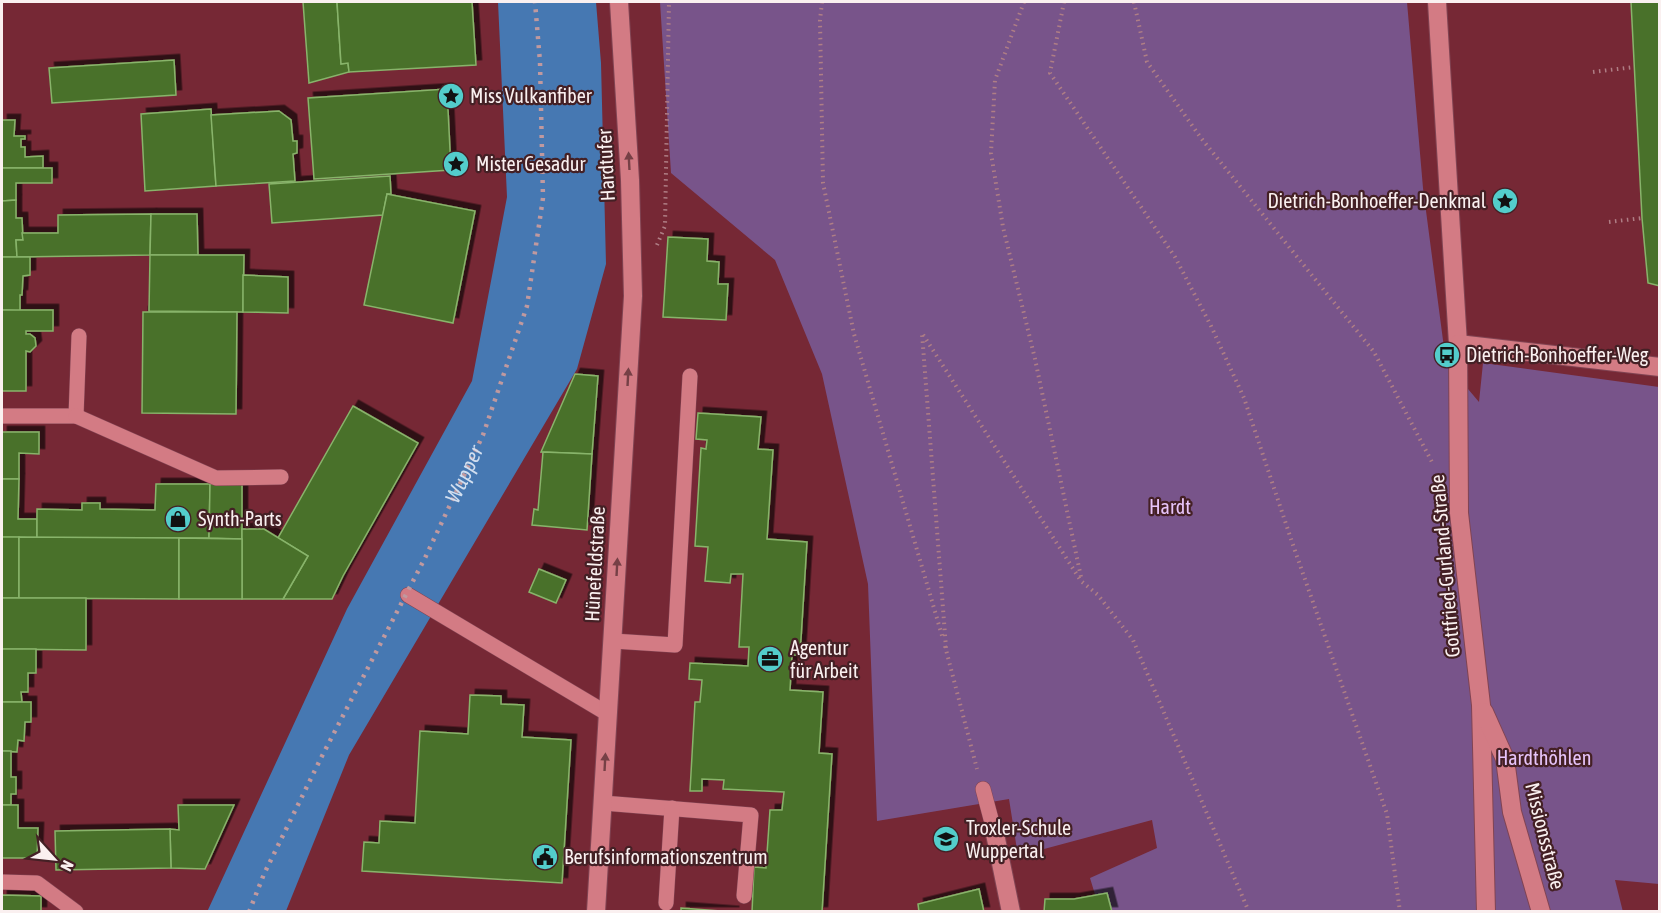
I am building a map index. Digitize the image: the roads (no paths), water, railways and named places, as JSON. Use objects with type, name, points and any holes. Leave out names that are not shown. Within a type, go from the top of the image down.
[{"type":"street","name":"Hardtufer","points":[[620,2],[631,219]]},
{"type":"street","name":"Gottfried-Gurland-Straße","points":[[1437,2],[1458,344],[1459,513],[1481,705],[1486,912]]},
{"type":"street","name":"Hünefeldstraße","points":[[596,912],[633,296],[631,219]]},
{"type":"street","points":[[1458,344],[1659,367]]},
{"type":"street","name":"Missionsstraße","points":[[1481,705],[1505,759],[1512,812],[1541,912]]},
{"type":"street","points":[[995,834],[1011,912]]},
{"type":"lane","points":[[76,416],[79,336]]},
{"type":"lane","points":[[613,641],[675,645],[690,376]]},
{"type":"lane","points":[[2,416],[76,416],[216,478],[281,477]]},
{"type":"lane","points":[[408,595],[608,714]]},
{"type":"lane","points":[[983,789],[995,834]]},
{"type":"lane","points":[[603,803],[751,815],[744,896]]},
{"type":"lane","points":[[666,903],[672,808]]},
{"type":"lane","points":[[2,882],[37,883],[76,912]]},
{"type":"water","name":"Wupper","points":[[498,2],[596,2],[601,63],[606,264],[577,369],[349,755],[286,911],[207,912],[347,609],[472,381],[507,197]]},
{"type":"railway","points":[[249,912],[264,874],[321,758],[425,558],[483,435],[527,306],[543,198],[540,62],[535,2]]},
{"type":"place","name":"Miss Vulkanfiber","points":[[451,96]]},
{"type":"place","name":"Mister Gesadur","points":[[456,164]]},
{"type":"place","name":"Dietrich-Bonhoeffer-Denkmal","points":[[1505,201]]},
{"type":"place","name":"Dietrich-Bonhoeffer-Weg","points":[[1447,355]]},
{"type":"place","name":"Synth-Parts","points":[[178,519]]},
{"type":"place","name":"Agentur für Arbeit","points":[[770,659]]},
{"type":"place","name":"Troxler-Schule Wuppertal","points":[[946,839]]},
{"type":"place","name":"Berufsinformationszentrum","points":[[545,857]]},
{"type":"park label","name":"Hardt","points":[[1170,507]]},
{"type":"park label","name":"Hardthöhlen","points":[[1544,758]]}]
